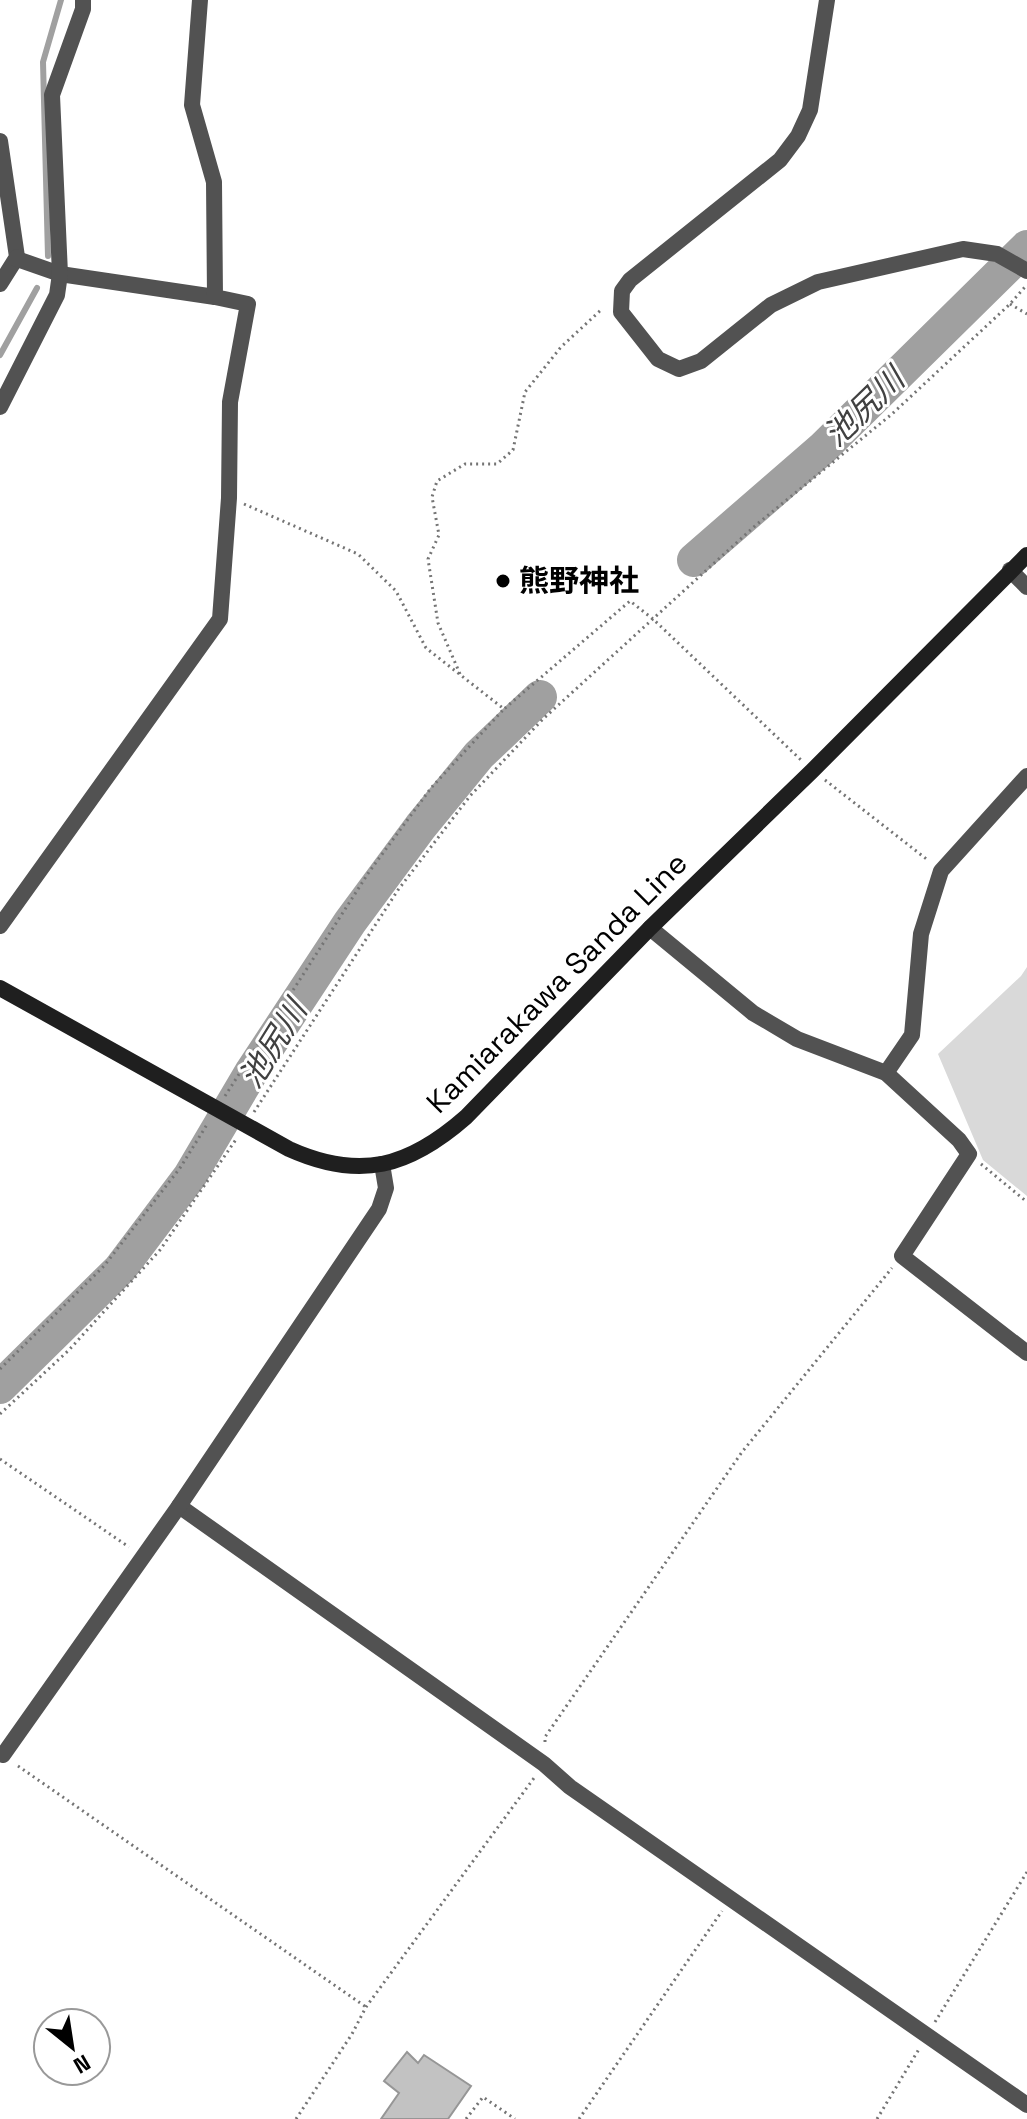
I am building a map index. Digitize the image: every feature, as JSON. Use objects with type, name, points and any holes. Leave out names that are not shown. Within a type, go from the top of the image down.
[{"type":"main road","name":"Kamiarakawa Sanda Line","points":[[0,988],[315,1160],[348,1167],[382,1164],[408,1156],[440,1140],[457,1125],[650,928],[1027,555]]},
{"type":"street","points":[[0,407],[57,295],[60,274],[52,95],[83,9],[83,0]]},
{"type":"street","points":[[200,0],[192,105],[214,182],[215,297]]},
{"type":"street","points":[[827,0],[810,110],[798,136],[780,160],[630,280],[622,291],[621,312],[658,359],[679,369],[701,361],[771,305],[818,282],[963,249],[997,254],[1027,271]]},
{"type":"street","points":[[0,141],[17,259],[60,274],[248,304],[230,402],[229,498],[220,619],[0,926]]},
{"type":"street","points":[[0,284],[17,257]]},
{"type":"street","points":[[1010,570],[1027,587]]},
{"type":"street","points":[[886,1073],[912,1035],[921,934],[941,871],[1027,776]]},
{"type":"street","points":[[650,928],[753,1013],[797,1039],[886,1073],[959,1140],[969,1154],[902,1256],[1027,1353]]},
{"type":"street","points":[[1,1754],[179,1506],[379,1209],[386,1188],[382,1164]]},
{"type":"street","points":[[179,1506],[544,1764],[570,1787],[1027,2105]]},
{"type":"path","points":[[0,1414],[90,1327],[160,1250],[247,1124],[398,890],[470,796],[543,719],[756,525],[892,414],[1010,304],[1027,284]]},
{"type":"path","points":[[462,677],[438,623],[428,559],[439,535],[432,497],[437,481],[465,464],[497,464],[513,450],[525,392],[561,347],[622,291]]},
{"type":"path","points":[[1010,304],[1027,314]]},
{"type":"path","points":[[229,498],[358,554],[396,591],[426,648],[504,709]]},
{"type":"path","points":[[0,1369],[104,1266],[180,1168],[369,872],[431,788],[504,709],[630,601],[653,619],[812,771],[865,809],[941,871]]},
{"type":"path","points":[[969,1154],[1027,1202]]},
{"type":"path","points":[[296,2119],[352,2034],[366,2007],[544,1764],[545,1737],[742,1452],[902,1256]]},
{"type":"path","points":[[0,1459],[143,1557]]},
{"type":"path","points":[[1,1754],[366,2007]]},
{"type":"path","points":[[877,2119],[1027,1872]]},
{"type":"path","points":[[579,2119],[730,1899]]},
{"type":"path","points":[[466,2119],[483,2097],[515,2119]]},
{"type":"shaded area","points":[[1027,967],[1027,1196],[983,1160],[938,1054]]},
{"type":"building","points":[[407,2052],[418,2063],[424,2055],[471,2086],[448,2119],[381,2119],[399,2093],[384,2081]]},
{"type":"waterway","points":[[48,256],[43,62],[61,0]]},
{"type":"waterway","name":"池尻川","points":[[694,560],[823,448],[1027,247]]},
{"type":"waterway","points":[[0,355],[37,288]]},
{"type":"waterway","name":"池尻川","points":[[0,1387],[120,1269],[190,1176],[252,1071],[350,922],[421,826],[479,755],[540,697]]},
{"type":"place","name":"熊野神社","points":[[503,581]]}]
